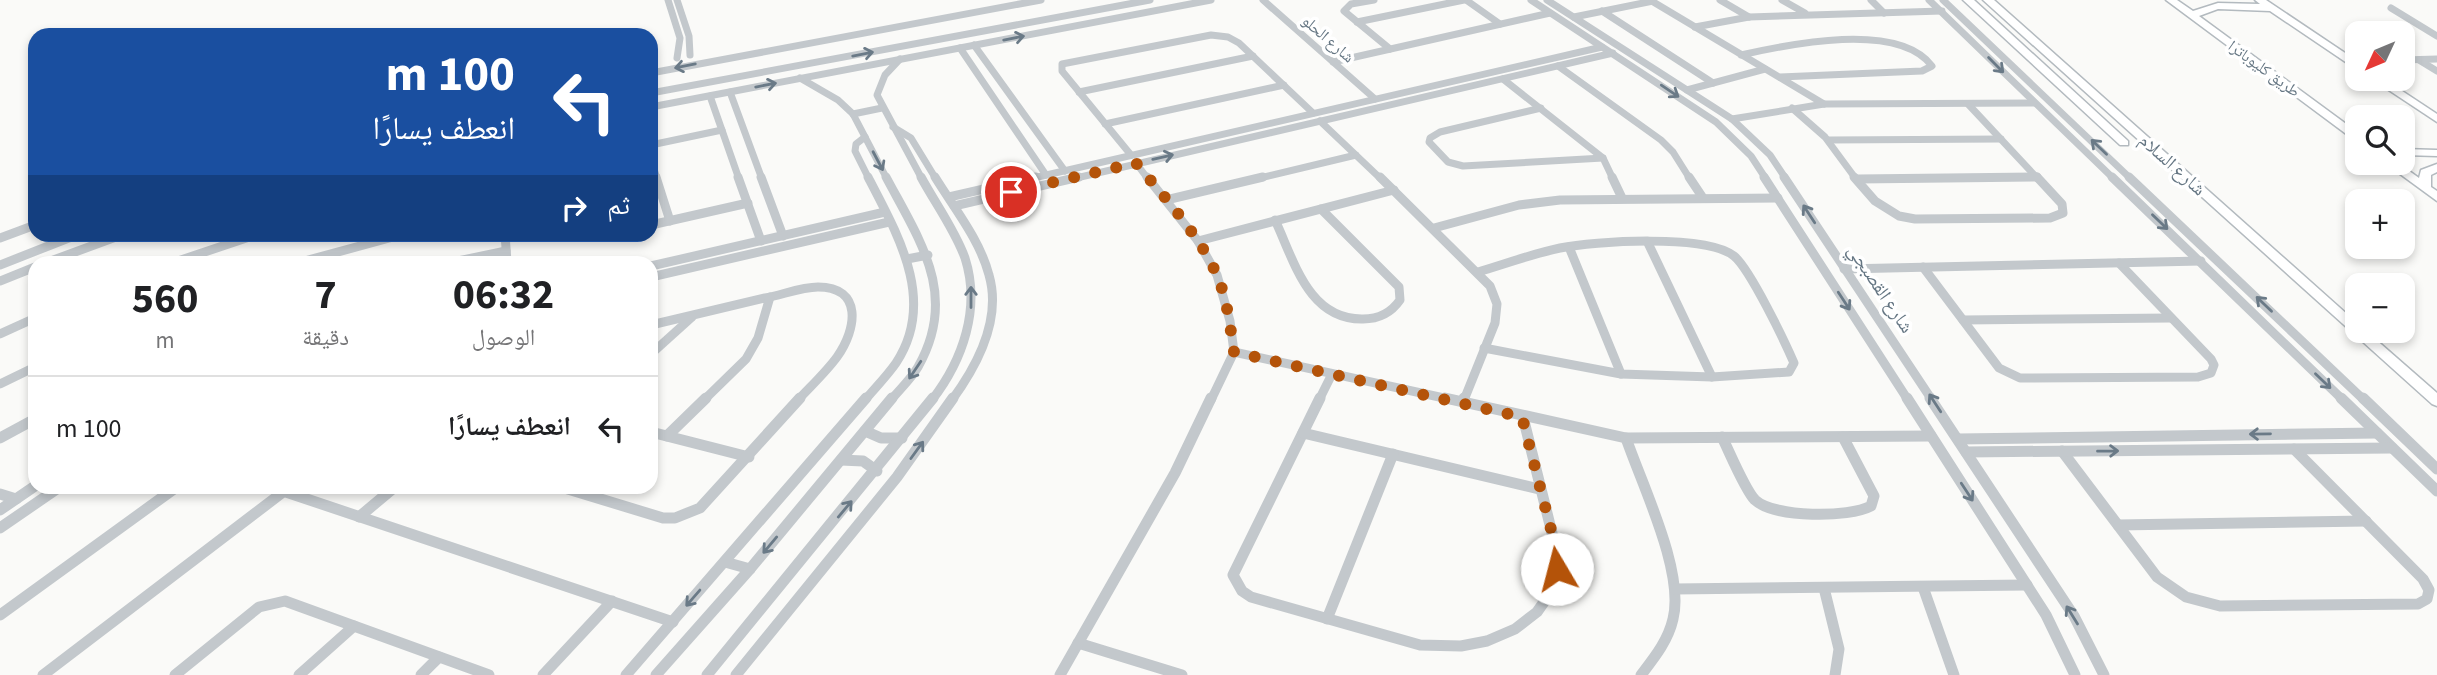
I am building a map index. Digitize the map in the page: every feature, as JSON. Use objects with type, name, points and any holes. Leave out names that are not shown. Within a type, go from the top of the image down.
[{"type":"main road","name":"شارع السلام","points":[[1968,0],[2124,144]]},
{"type":"main road","name":"شارع السلام","points":[[1988,0],[2345,318]]},
{"type":"main road","name":"طريق كليوباترا","points":[[2171,0],[2345,128]]},
{"type":"main road","points":[[2260,0],[2345,55]]},
{"type":"main road","points":[[2193,16],[2205,7],[2272,8]]},
{"type":"main road","points":[[2395,91],[2437,119]]},
{"type":"main road","points":[[2415,152],[2437,153]]},
{"type":"main road","points":[[2425,188],[2425,173],[2437,168]]},
{"type":"main road","points":[[2407,175],[2437,197]]},
{"type":"main road","name":"شارع السلام","points":[[2372,343],[2437,401]]},
{"type":"street","points":[[668,0],[680,38],[677,58]]},
{"type":"street","points":[[677,0],[688,36],[690,55]]},
{"type":"street","points":[[658,71],[1041,0]]},
{"type":"street","points":[[658,92],[1150,0]]},
{"type":"street","points":[[658,106],[1212,0]]},
{"type":"street","name":"شارع الحلو","points":[[1263,0],[1375,99]]},
{"type":"street","points":[[1374,0],[1345,8],[1345,13],[1390,49]]},
{"type":"street","points":[[1357,22],[1465,0],[1500,24]]},
{"type":"street","name":"شارع القصبجي","points":[[1531,0],[1730,133],[1751,156],[2028,585],[2061,643],[2075,675]]},
{"type":"street","name":"شارع القصبجي","points":[[1547,0],[1732,119],[1770,155],[2074,616],[2104,675]]},
{"type":"street","points":[[1720,0],[1749,17]]},
{"type":"street","points":[[1782,0],[1806,14]]},
{"type":"street","points":[[1871,0],[1884,13]]},
{"type":"street","points":[[1929,0],[2437,491]]},
{"type":"street","points":[[1943,0],[2437,469]]},
{"type":"street","points":[[1573,17],[1652,1],[1824,104]]},
{"type":"street","points":[[2391,8],[2437,36]]},
{"type":"street","points":[[1602,11],[1713,83]]},
{"type":"street","points":[[1695,27],[1749,17],[1942,11]]},
{"type":"street","points":[[1333,62],[1550,13]]},
{"type":"street","points":[[1065,16],[1074,26]]},
{"type":"street","points":[[1060,675],[1175,473],[1234,352],[1230,321],[1217,275],[1198,241],[1060,69],[1065,62],[1211,35],[1235,40],[1434,228],[1490,286],[1497,304],[1495,323],[1463,402]]},
{"type":"street","points":[[1741,55],[1816,43],[1895,43],[1918,51],[1932,66],[1922,71],[1780,77]]},
{"type":"street","points":[[1976,45],[1992,44]]},
{"type":"street","points":[[974,45],[1065,171]]},
{"type":"street","points":[[983,194],[1046,175],[1239,140],[1375,99],[1602,47]]},
{"type":"street","points":[[960,48],[1046,175]]},
{"type":"street","points":[[1585,51],[1595,58]]},
{"type":"street","points":[[951,201],[1134,159],[1231,132],[1503,79],[1613,53]]},
{"type":"street","points":[[2415,55],[2437,54]]},
{"type":"street","points":[[1079,92],[1253,56]]},
{"type":"street","points":[[708,675],[877,471],[952,368],[963,346],[972,306],[972,287],[958,244],[892,127],[877,95],[879,82],[888,69],[900,59]]},
{"type":"street","points":[[2415,59],[2437,71]]},
{"type":"street","points":[[2418,60],[2437,59]]},
{"type":"street","points":[[1558,66],[1661,140],[1673,152],[1703,198]]},
{"type":"street","points":[[1641,72],[1653,68]]},
{"type":"street","points":[[1687,90],[1765,69]]},
{"type":"street","points":[[656,675],[750,569],[917,369],[935,328],[937,295],[928,255],[853,114],[838,100],[800,78]]},
{"type":"street","points":[[1503,79],[1603,158],[1622,198]]},
{"type":"street","points":[[1105,124],[1283,85]]},
{"type":"street","points":[[730,92],[783,236]]},
{"type":"street","points":[[710,96],[761,241]]},
{"type":"street","points":[[1732,119],[1824,104],[2034,103]]},
{"type":"street","points":[[1792,108],[1829,140],[1880,209],[1906,219],[2058,216],[2063,213],[2062,204],[1968,104]]},
{"type":"street","points":[[853,114],[882,108]]},
{"type":"street","points":[[1541,108],[1440,132],[1434,134],[1429,142],[1448,162],[1462,166],[1603,158]]},
{"type":"street","points":[[736,675],[897,477],[975,368],[985,344],[992,298],[990,277],[975,240],[911,138],[892,127]]},
{"type":"street","points":[[658,144],[722,130]]},
{"type":"street","points":[[1231,132],[1239,140]]},
{"type":"street","points":[[626,675],[895,365],[907,344],[915,313],[913,279],[907,259],[855,150],[856,144],[865,137]]},
{"type":"street","points":[[1829,140],[2001,139]]},
{"type":"street","points":[[1166,200],[1356,155]]},
{"type":"street","points":[[1858,179],[2037,177]]},
{"type":"street","points":[[2114,178],[2132,178]]},
{"type":"street","points":[[658,182],[670,221]]},
{"type":"street","points":[[1198,241],[1394,190]]},
{"type":"street","points":[[1434,228],[1538,202],[1622,198],[1778,198]]},
{"type":"street","points":[[658,224],[748,204]]},
{"type":"street","points":[[1275,220],[1316,301],[1327,311],[1340,317],[1364,319],[1385,315],[1395,309],[1401,300],[1399,287],[1321,209]]},
{"type":"street","points":[[658,270],[761,241],[855,219],[887,217]]},
{"type":"street","points":[[658,270],[859,229],[887,217]]},
{"type":"street","points":[[855,219],[859,229]]},
{"type":"street","points":[[0,238],[28,228]]},
{"type":"street","points":[[958,244],[975,240]]},
{"type":"street","points":[[0,265],[59,242]]},
{"type":"street","points":[[64,256],[102,242]]},
{"type":"street","points":[[193,256],[234,242]]},
{"type":"street","points":[[323,256],[375,242]]},
{"type":"street","points":[[505,242],[506,256]]},
{"type":"street","points":[[1478,272],[1569,247],[1648,243],[1707,245],[1735,256],[1794,363],[1793,368],[1783,374],[1712,377],[1621,374],[1485,348]]},
{"type":"street","points":[[1648,243],[1712,377]]},
{"type":"street","points":[[1569,247],[1621,374]]},
{"type":"street","points":[[482,256],[506,251]]},
{"type":"street","points":[[907,259],[928,255]]},
{"type":"street","points":[[1844,269],[2200,261]]},
{"type":"street","points":[[1923,267],[1999,368],[2020,378],[2198,377],[2211,373],[2214,365],[2211,359],[2119,263]]},
{"type":"street","points":[[0,281],[28,270]]},
{"type":"street","points":[[583,494],[652,516],[676,518],[700,508],[838,356],[851,324],[852,303],[849,294],[840,289],[815,287],[658,323]]},
{"type":"street","points":[[667,436],[746,359],[758,338],[770,297]]},
{"type":"street","points":[[658,348],[694,315]]},
{"type":"street","points":[[1963,320],[2171,318]]},
{"type":"street","points":[[0,334],[28,321]]},
{"type":"street","points":[[1234,352],[1626,438],[1931,436]]},
{"type":"street","points":[[952,368],[975,368]]},
{"type":"street","points":[[0,383],[28,370]]},
{"type":"street","points":[[1889,372],[1915,372]]},
{"type":"street","points":[[1332,374],[1233,575],[1242,591],[1251,597],[1420,645],[1461,646],[1487,641],[1515,629],[1537,612],[1551,592],[1557,569],[1555,545],[1522,417]]},
{"type":"street","points":[[0,438],[28,423]]},
{"type":"street","points":[[865,431],[881,439],[902,438]]},
{"type":"street","points":[[1303,433],[1539,489]]},
{"type":"street","points":[[1958,439],[2377,433]]},
{"type":"street","points":[[658,434],[748,457]]},
{"type":"street","points":[[1722,437],[1755,499],[1761,504],[1780,511],[1860,512],[1871,506],[1874,496],[1843,437]]},
{"type":"street","points":[[1626,438],[1675,575],[1676,603],[1670,630],[1657,656],[1641,675]]},
{"type":"street","points":[[1966,452],[2392,448]]},
{"type":"street","points":[[2062,451],[2157,577],[2186,597],[2220,606],[2418,604],[2427,599],[2429,590],[2423,579],[2294,449]]},
{"type":"street","points":[[1327,619],[1393,454]]},
{"type":"street","points":[[841,460],[863,461],[877,471]]},
{"type":"street","points":[[0,510],[28,491]]},
{"type":"street","points":[[0,494],[16,499]]},
{"type":"street","points":[[0,528],[49,494]]},
{"type":"street","points":[[0,615],[167,494]]},
{"type":"street","points":[[43,675],[280,494]]},
{"type":"street","points":[[289,494],[673,622]]},
{"type":"street","points":[[359,517],[386,494]]},
{"type":"street","points":[[2118,525],[2366,521]]},
{"type":"street","points":[[725,562],[750,569]]},
{"type":"street","points":[[1675,589],[2028,585]]},
{"type":"street","points":[[1923,587],[1954,675]]},
{"type":"street","points":[[1824,588],[1839,649],[1835,675]]},
{"type":"street","points":[[175,675],[247,615],[272,602],[285,601],[489,675]]},
{"type":"street","points":[[543,675],[612,601]]},
{"type":"street","points":[[299,675],[354,625]]},
{"type":"street","points":[[742,633],[766,638]]},
{"type":"street","points":[[1078,643],[1182,675]]},
{"type":"street","points":[[421,675],[439,657]]},
{"type":"route","points":[[1011,192],[1136,163],[1198,241],[1217,275],[1230,321],[1234,352],[1522,417],[1555,545],[1557,569]]}]
